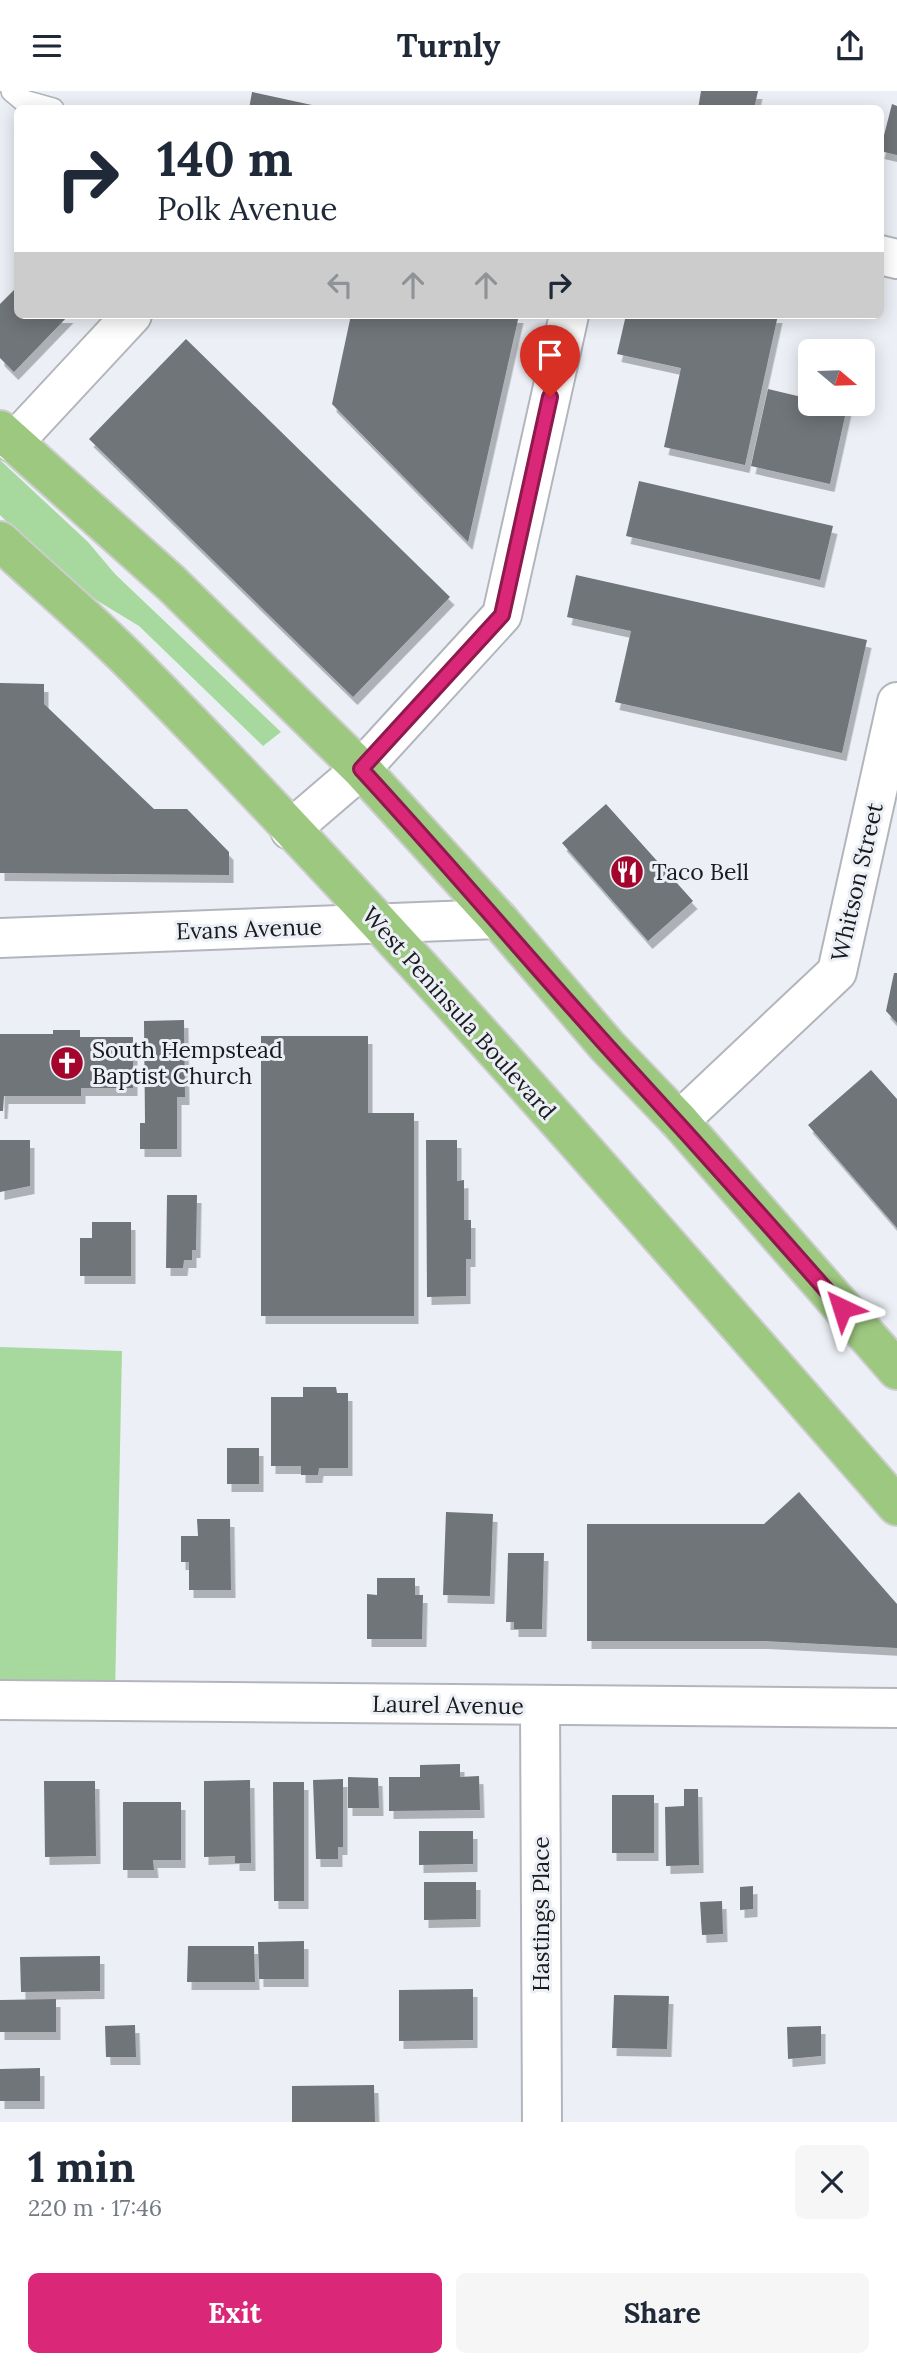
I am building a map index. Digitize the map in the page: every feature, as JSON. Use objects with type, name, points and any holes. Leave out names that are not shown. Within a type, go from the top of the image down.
[{"type":"main road","points":[[6,436],[171,583],[361,769],[498,919],[608,1047],[679,1121],[897,1370]]},
{"type":"main road","name":"West Peninsula Boulevard","points":[[0,541],[134,665],[379,923],[622,1193],[897,1506]]},
{"type":"street","points":[[6,436],[128,319]]},
{"type":"street","points":[[290,830],[361,769],[502,615],[568,319]]},
{"type":"street","name":"Whitson Street","points":[[679,1121],[837,972],[897,702]]},
{"type":"street","name":"Evans Avenue","points":[[0,938],[498,919]]},
{"type":"street","name":"Laurel Avenue","points":[[0,1700],[897,1708]]},
{"type":"street","name":"Hastings Place","points":[[540,1706],[541,2122]]},
{"type":"lane","points":[[12,91],[24,101],[38,105]]},
{"type":"green space","points":[[0,460],[88,542],[115,574],[281,732],[263,746],[139,626],[73,586],[0,515]]},
{"type":"green space","points":[[0,1347],[122,1351],[115,1695],[0,1696]]},
{"type":"building","points":[[701,91],[758,91],[755,105],[699,105]]},
{"type":"building","points":[[252,92],[312,105],[250,105]]},
{"type":"building","points":[[892,104],[897,106],[897,155],[884,152],[884,135]]},
{"type":"building","points":[[14,290],[14,319],[65,319],[14,372],[0,358],[0,304]]},
{"type":"building","points":[[350,319],[518,319],[468,542],[332,404]]},
{"type":"building","points":[[625,319],[777,319],[745,465],[664,447],[681,368],[617,354]]},
{"type":"building","points":[[186,339],[450,597],[353,697],[89,439]]},
{"type":"building","points":[[768,389],[798,396],[798,417],[845,417],[830,484],[751,466]]},
{"type":"building","points":[[639,481],[833,526],[820,580],[626,536]]},
{"type":"building","points":[[576,575],[867,640],[842,753],[615,702],[631,631],[567,617]]},
{"type":"building","points":[[0,683],[44,684],[44,704],[154,809],[187,809],[229,852],[229,875],[0,873]]},
{"type":"building","name":"Taco Bell","points":[[606,804],[693,901],[648,941],[562,843]]},
{"type":"building","points":[[894,973],[897,973],[897,1023],[886,1011]]},
{"type":"building","points":[[184,1020],[185,1097],[177,1097],[177,1149],[140,1149],[140,1123],[145,1123],[144,1021]]},
{"type":"building","name":"South Hempstead Baptist Church","points":[[53,1030],[80,1030],[80,1037],[133,1037],[133,1088],[81,1088],[81,1096],[4,1096],[3,1111],[0,1111],[0,1034],[53,1034]]},
{"type":"building","points":[[261,1036],[368,1036],[368,1113],[414,1113],[414,1316],[261,1316]]},
{"type":"building","points":[[871,1070],[897,1099],[897,1228],[808,1125]]},
{"type":"building","points":[[0,1140],[30,1140],[30,1186],[0,1192]]},
{"type":"building","points":[[426,1140],[457,1140],[457,1181],[464,1180],[464,1220],[471,1220],[471,1259],[466,1259],[466,1296],[427,1297]]},
{"type":"building","points":[[167,1195],[197,1195],[196,1250],[192,1250],[192,1260],[184,1260],[183,1268],[166,1268]]},
{"type":"building","points":[[92,1222],[131,1222],[131,1276],[80,1276],[80,1238],[92,1238]]},
{"type":"building","points":[[303,1387],[336,1387],[337,1393],[348,1393],[348,1468],[319,1468],[318,1475],[301,1475],[301,1466],[271,1466],[271,1397],[303,1397]]},
{"type":"building","points":[[227,1448],[259,1448],[259,1484],[227,1484]]},
{"type":"building","points":[[799,1492],[897,1604],[897,1648],[764,1641],[587,1641],[587,1524],[764,1524]]},
{"type":"building","points":[[446,1512],[493,1514],[490,1596],[443,1595]]},
{"type":"building","points":[[197,1519],[230,1519],[231,1590],[189,1590],[189,1562],[181,1562],[181,1536],[198,1536]]},
{"type":"building","points":[[508,1553],[544,1553],[542,1629],[514,1629],[514,1622],[506,1622]]},
{"type":"building","points":[[377,1578],[415,1578],[415,1595],[423,1595],[422,1639],[367,1639],[367,1594],[377,1595]]},
{"type":"building","points":[[460,1764],[460,1777],[479,1776],[480,1810],[389,1811],[389,1777],[420,1777],[420,1765]]},
{"type":"building","points":[[348,1777],[378,1778],[379,1808],[348,1808]]},
{"type":"building","points":[[343,1779],[343,1847],[338,1847],[338,1859],[316,1859],[313,1780]]},
{"type":"building","points":[[250,1780],[251,1863],[235,1863],[235,1856],[204,1857],[204,1781]]},
{"type":"building","points":[[44,1781],[95,1781],[96,1856],[45,1857]]},
{"type":"building","points":[[273,1782],[304,1782],[304,1901],[274,1901]]},
{"type":"building","points":[[684,1789],[698,1789],[699,1865],[666,1866],[665,1807],[684,1806]]},
{"type":"building","points":[[612,1795],[654,1795],[654,1853],[612,1853]]},
{"type":"building","points":[[123,1802],[181,1802],[181,1860],[153,1860],[154,1870],[123,1870]]},
{"type":"building","points":[[419,1831],[473,1831],[473,1864],[419,1865]]},
{"type":"building","points":[[424,1882],[476,1882],[476,1919],[424,1920]]},
{"type":"building","points":[[753,1886],[753,1909],[740,1910],[740,1887]]},
{"type":"building","points":[[722,1901],[723,1934],[702,1935],[700,1902]]},
{"type":"building","points":[[304,1941],[304,1979],[259,1979],[258,1942]]},
{"type":"building","points":[[188,1946],[254,1946],[255,1982],[187,1982]]},
{"type":"building","points":[[100,1956],[100,1991],[21,1992],[20,1957]]},
{"type":"building","points":[[473,1989],[473,2040],[399,2041],[399,1990]]},
{"type":"building","points":[[614,1995],[669,1996],[667,2049],[612,2048]]},
{"type":"building","points":[[56,1999],[56,2032],[0,2032],[0,2000]]},
{"type":"building","points":[[135,2025],[136,2057],[106,2057],[105,2026]]},
{"type":"building","points":[[821,2026],[821,2056],[788,2059],[787,2027]]},
{"type":"building","points":[[40,2068],[40,2101],[0,2101],[0,2069]]},
{"type":"building","points":[[374,2085],[375,2122],[292,2122],[292,2086]]},
{"type":"place","name":"Taco Bell","points":[[627,872]]},
{"type":"place","name":"South Hempstead Baptist Church","points":[[67,1063]]},
{"type":"route","points":[[550,397],[502,615],[361,769],[498,919],[608,1047],[679,1121],[842,1308]]}]
